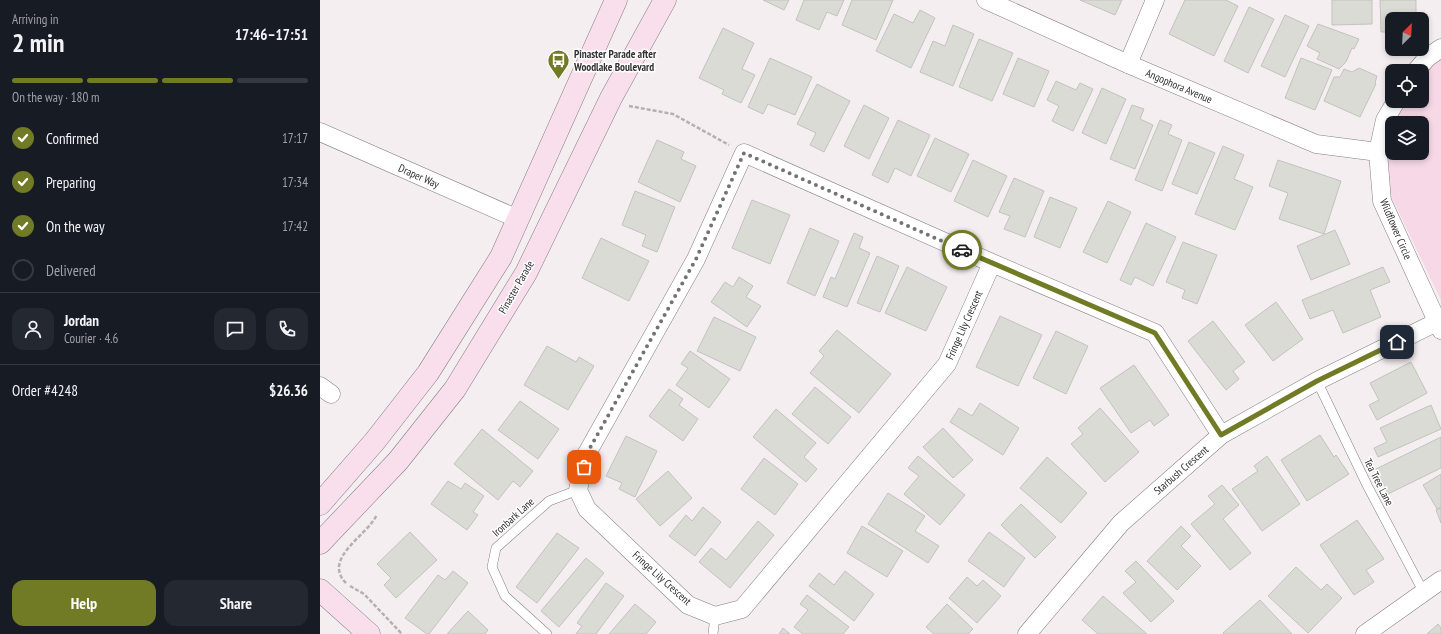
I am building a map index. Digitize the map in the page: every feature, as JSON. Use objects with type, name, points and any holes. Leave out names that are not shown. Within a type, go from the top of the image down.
[{"type":"main road","points":[[320,504],[375,441],[428,373],[501,257],[616,0]]},
{"type":"main road","name":"Pinaster Parade","points":[[320,543],[398,460],[455,389],[526,272],[609,102],[665,0]]},
{"type":"main road","points":[[320,590],[369,634]]},
{"type":"street","name":"Angophora Avenue","points":[[986,0],[1128,64],[1316,144],[1378,152]]},
{"type":"street","points":[[1128,64],[1155,0]]},
{"type":"street","points":[[1422,64],[1427,58],[1441,48]]},
{"type":"street","name":"Wildflower Circle","points":[[1392,108],[1385,120],[1378,152],[1382,201],[1439,326]]},
{"type":"street","name":"Draper Way","points":[[320,132],[518,219]]},
{"type":"street","points":[[578,490],[586,455],[696,259],[744,153],[992,263],[1155,333],[1221,435]]},
{"type":"street","name":"Fringe Lily Crescent","points":[[578,490],[587,509],[688,605],[715,616],[742,609],[946,364],[992,263]]},
{"type":"street","name":"Starbush Crescent","points":[[1027,634],[1121,522],[1221,435],[1317,381],[1439,326]]},
{"type":"street","points":[[1365,634],[1423,591],[1441,580]]},
{"type":"lane","name":"Tea Tree Lane","points":[[1317,381],[1368,487],[1423,591]]},
{"type":"lane","name":"Ironbark Lane","points":[[547,634],[505,596],[492,567],[496,548],[549,501],[578,490]]},
{"type":"lane","points":[[713,634],[715,616]]},
{"type":"path","points":[[609,102],[673,114],[744,153]]},
{"type":"shaded area","points":[[1441,56],[1441,300],[1390,194],[1387,160],[1429,160],[1429,116],[1394,116],[1399,108],[1429,108],[1429,67]]},
{"type":"building","points":[[763,0],[789,0],[784,10]]},
{"type":"building","points":[[804,0],[844,0],[837,16],[827,12],[819,30],[796,20]]},
{"type":"building","points":[[852,0],[893,0],[876,40],[842,25]]},
{"type":"building","points":[[1080,0],[1122,0],[1115,15]]},
{"type":"building","points":[[1185,0],[1226,0],[1238,6],[1214,56],[1169,34]]},
{"type":"building","points":[[1332,0],[1372,0],[1372,24],[1332,25]]},
{"type":"building","points":[[1380,0],[1416,0],[1416,12],[1385,12],[1385,32],[1381,32]]},
{"type":"building","points":[[1249,7],[1274,19],[1248,73],[1224,61]]},
{"type":"building","points":[[920,10],[935,18],[911,68],[876,51],[894,14],[913,23]]},
{"type":"building","points":[[1285,15],[1309,26],[1285,77],[1261,66]]},
{"type":"building","points":[[1318,24],[1359,39],[1354,49],[1352,48],[1346,62],[1339,69],[1317,59],[1320,53],[1307,46]]},
{"type":"building","points":[[953,25],[974,34],[953,86],[920,72],[933,41],[945,46]]},
{"type":"building","points":[[723,28],[754,43],[742,69],[755,75],[741,103],[722,94],[724,90],[699,78]]},
{"type":"building","points":[[979,39],[1013,53],[992,101],[959,87]]},
{"type":"building","points":[[770,58],[812,77],[795,115],[768,104],[763,114],[748,107]]},
{"type":"building","points":[[1018,58],[1049,71],[1034,107],[1003,94]]},
{"type":"building","points":[[1301,58],[1332,70],[1315,110],[1285,98]]},
{"type":"building","points":[[1359,68],[1377,76],[1376,84],[1360,117],[1324,101],[1334,77],[1340,77],[1344,69],[1352,72]]},
{"type":"building","points":[[1056,81],[1076,90],[1080,83],[1093,89],[1073,131],[1052,121],[1059,106],[1047,100]]},
{"type":"building","points":[[817,84],[850,101],[824,152],[810,145],[816,133],[797,124]]},
{"type":"building","points":[[1102,88],[1126,99],[1106,144],[1082,133]]},
{"type":"building","points":[[864,105],[889,118],[869,159],[844,146]]},
{"type":"building","points":[[1132,105],[1144,109],[1140,119],[1153,125],[1135,169],[1110,159]]},
{"type":"building","points":[[898,120],[930,135],[911,176],[895,168],[888,183],[872,175]]},
{"type":"building","points":[[1160,120],[1172,125],[1168,134],[1182,140],[1162,191],[1135,180]]},
{"type":"building","points":[[935,138],[969,154],[951,192],[917,176]]},
{"type":"building","points":[[657,140],[684,152],[681,159],[696,166],[680,202],[638,182]]},
{"type":"building","points":[[1189,142],[1215,153],[1197,194],[1172,184]]},
{"type":"building","points":[[1223,146],[1244,155],[1234,179],[1253,187],[1235,230],[1195,214]]},
{"type":"building","points":[[973,160],[1007,176],[988,217],[954,201]]},
{"type":"building","points":[[1278,160],[1341,181],[1324,234],[1279,219],[1288,193],[1269,186]]},
{"type":"building","points":[[1014,178],[1044,191],[1025,237],[1004,229],[1010,216],[999,212]]},
{"type":"building","points":[[635,191],[675,207],[657,252],[642,246],[646,235],[622,225]]},
{"type":"building","points":[[1050,197],[1077,208],[1060,248],[1034,237]]},
{"type":"building","points":[[752,200],[790,215],[770,264],[732,248]]},
{"type":"building","points":[[1108,201],[1131,212],[1107,263],[1083,252]]},
{"type":"building","points":[[1146,223],[1176,237],[1153,286],[1135,277],[1131,285],[1120,280]]},
{"type":"building","points":[[810,228],[839,241],[815,296],[787,283]]},
{"type":"building","points":[[1335,230],[1350,264],[1311,280],[1297,246]]},
{"type":"building","points":[[854,233],[863,237],[859,248],[870,253],[847,307],[823,297],[831,277],[835,279]]},
{"type":"building","points":[[601,238],[649,261],[629,301],[582,278]]},
{"type":"building","points":[[1183,242],[1217,255],[1197,304],[1182,298],[1185,290],[1166,282]]},
{"type":"building","points":[[877,256],[899,266],[880,312],[857,303]]},
{"type":"building","points":[[907,267],[947,287],[926,331],[885,313]]},
{"type":"building","points":[[1383,267],[1390,282],[1370,290],[1381,317],[1343,333],[1333,310],[1310,319],[1302,300]]},
{"type":"building","points":[[739,277],[753,286],[746,297],[761,306],[747,327],[711,302],[725,282],[733,287]]},
{"type":"building","points":[[1276,302],[1303,339],[1273,361],[1245,325]]},
{"type":"building","points":[[1000,316],[1042,335],[1018,386],[976,367]]},
{"type":"building","points":[[714,317],[756,337],[740,371],[697,351]]},
{"type":"building","points":[[1213,321],[1245,362],[1233,371],[1239,379],[1226,390],[1188,341]]},
{"type":"building","points":[[837,330],[891,374],[859,413],[810,373],[824,356],[819,351]]},
{"type":"building","points":[[1056,331],[1088,346],[1066,394],[1033,378]]},
{"type":"building","points":[[547,346],[576,362],[579,357],[594,366],[568,410],[524,385]]},
{"type":"building","points":[[690,351],[730,379],[709,408],[676,385],[688,368],[681,364]]},
{"type":"building","points":[[1411,362],[1427,393],[1377,420],[1369,405],[1379,400],[1370,383]]},
{"type":"building","points":[[1134,365],[1169,415],[1154,426],[1150,420],[1131,433],[1100,388]]},
{"type":"building","points":[[815,387],[851,417],[828,444],[792,414]]},
{"type":"building","points":[[669,389],[683,399],[679,405],[698,419],[683,441],[649,416]]},
{"type":"building","points":[[520,401],[559,429],[538,459],[498,430]]},
{"type":"building","points":[[980,403],[1019,428],[1003,455],[950,422],[959,408],[972,416]]},
{"type":"building","points":[[1431,405],[1441,429],[1378,457],[1374,448],[1387,442],[1380,428]]},
{"type":"building","points":[[1100,408],[1139,452],[1105,482],[1071,444],[1083,434],[1078,428]]},
{"type":"building","points":[[776,409],[816,443],[804,457],[817,469],[806,482],[753,437]]},
{"type":"building","points":[[943,428],[973,460],[953,478],[923,447]]},
{"type":"building","points":[[482,429],[533,471],[520,487],[513,481],[498,500],[454,464]]},
{"type":"building","points":[[1320,435],[1334,457],[1336,455],[1349,474],[1307,501],[1281,460]]},
{"type":"building","points":[[626,436],[657,451],[635,497],[619,489],[622,483],[606,476]]},
{"type":"building","points":[[1441,437],[1441,468],[1388,494],[1376,469]]},
{"type":"building","points":[[918,456],[965,495],[940,525],[904,494],[919,476],[908,468]]},
{"type":"building","points":[[1267,456],[1300,504],[1262,531],[1232,489],[1258,471],[1254,466]]},
{"type":"building","points":[[1047,457],[1087,493],[1061,523],[1020,488]]},
{"type":"building","points":[[764,458],[798,484],[775,515],[741,489]]},
{"type":"building","points":[[668,471],[692,498],[660,526],[636,499]]},
{"type":"building","points":[[1441,474],[1441,507],[1437,509],[1423,485]]},
{"type":"building","points":[[448,481],[461,489],[465,483],[484,496],[473,512],[478,515],[467,530],[431,504]]},
{"type":"building","points":[[1222,485],[1239,505],[1223,519],[1251,553],[1230,570],[1191,524],[1215,504],[1208,496]]},
{"type":"building","points":[[888,493],[925,516],[915,531],[939,546],[928,563],[868,524]]},
{"type":"building","points":[[1021,504],[1056,537],[1035,558],[1001,525]]},
{"type":"building","points":[[703,507],[721,522],[695,556],[669,536],[686,515],[692,521]]},
{"type":"building","points":[[1441,508],[1441,523],[1436,510]]},
{"type":"building","points":[[1357,520],[1384,559],[1366,570],[1374,582],[1354,595],[1320,545]]},
{"type":"building","points":[[758,521],[774,535],[730,588],[699,562],[711,548],[726,560]]},
{"type":"building","points":[[862,526],[903,551],[887,577],[847,553]]},
{"type":"building","points":[[1181,526],[1191,536],[1181,546],[1201,566],[1177,590],[1147,561]]},
{"type":"building","points":[[410,532],[437,560],[396,598],[384,585],[391,578],[377,564]]},
{"type":"building","points":[[989,532],[1025,558],[1004,587],[968,561]]},
{"type":"building","points":[[557,533],[579,548],[537,603],[516,587]]},
{"type":"building","points":[[586,558],[604,573],[559,627],[541,611]]},
{"type":"building","points":[[1136,561],[1174,601],[1151,622],[1123,593],[1136,582],[1125,571]]},
{"type":"building","points":[[1296,567],[1321,590],[1327,584],[1342,598],[1308,633],[1268,596]]},
{"type":"building","points":[[453,571],[468,583],[429,634],[427,634],[405,618],[438,575],[445,580]]},
{"type":"building","points":[[845,571],[874,594],[854,621],[809,586],[819,573],[834,585]]},
{"type":"building","points":[[967,577],[977,586],[983,580],[1001,596],[977,623],[949,598]]},
{"type":"building","points":[[606,583],[624,596],[596,634],[576,634],[582,626],[577,623]]},
{"type":"building","points":[[807,595],[849,627],[843,634],[803,634],[794,627],[808,610],[800,604]]},
{"type":"building","points":[[1103,596],[1147,634],[1098,634],[1082,620]]},
{"type":"building","points":[[1260,600],[1292,634],[1223,633]]},
{"type":"building","points":[[635,604],[656,622],[646,634],[609,634]]},
{"type":"building","points":[[947,604],[973,629],[968,634],[934,634],[926,627]]},
{"type":"building","points":[[468,611],[488,630],[485,634],[447,634]]},
{"type":"building","points":[[1438,624],[1441,628],[1441,634],[1427,634]]},
{"type":"building","points":[[783,628],[790,634],[779,634]]},
{"type":"way so far","points":[[584,467],[586,455],[696,259],[744,153],[962,250]]},
{"type":"place","name":"Pinaster Parade after Woodlake Boulevard","points":[[558,80]]},
{"type":"route","points":[[962,250],[1155,333],[1221,435],[1317,381],[1397,342]]}]
